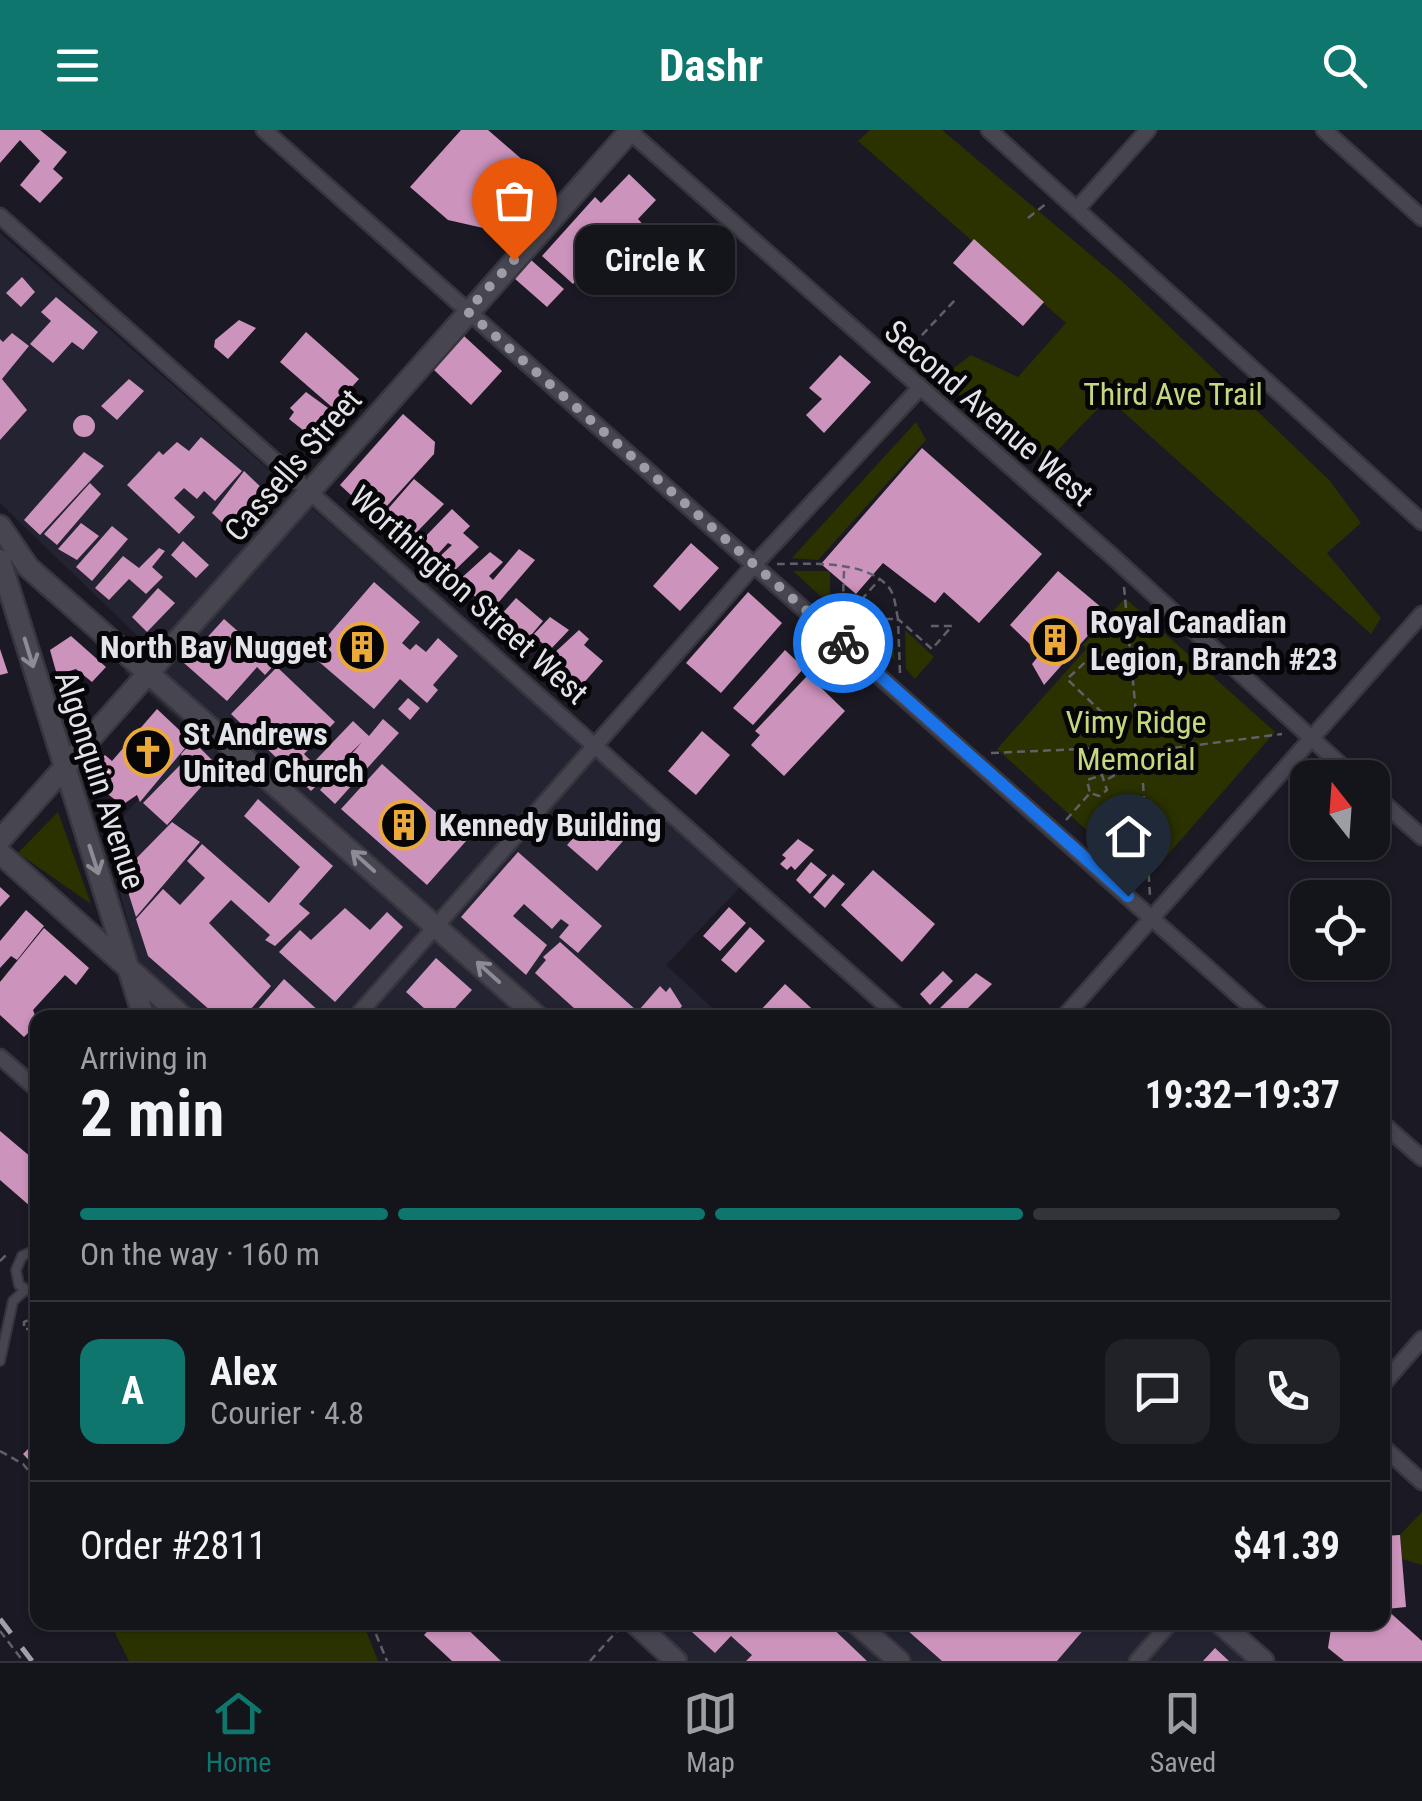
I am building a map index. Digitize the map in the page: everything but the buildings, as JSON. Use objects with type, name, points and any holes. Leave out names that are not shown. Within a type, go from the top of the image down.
[{"type":"main road","name":"Cassells Street","points":[[0,840],[630,131]]},
{"type":"main road","points":[[0,526],[28,567],[530,1010]]},
{"type":"main road","name":"Algonquin Avenue","points":[[0,560],[142,1010]]},
{"type":"main road","points":[[0,853],[175,1010]]},
{"type":"main road","points":[[643,1630],[676,1661]]},
{"type":"main road","points":[[863,1630],[899,1661]]},
{"type":"main road","points":[[1228,1630],[1263,1661]]},
{"type":"street","points":[[264,130],[1255,1010]]},
{"type":"street","points":[[990,130],[1422,522]]},
{"type":"street","points":[[1077,209],[1148,130]]},
{"type":"street","points":[[1324,130],[1422,218]]},
{"type":"street","name":"Second Avenue West","points":[[630,131],[918,390],[1122,566],[1335,760]]},
{"type":"street","name":"Worthington Street West","points":[[0,216],[891,1010]]},
{"type":"street","points":[[362,1010],[755,564],[918,390]]},
{"type":"street","points":[[1070,1010],[1422,614]]},
{"type":"street","points":[[1390,809],[1422,837]]},
{"type":"street","points":[[0,1056],[30,1083]]},
{"type":"street","points":[[1390,1130],[1422,1158]]},
{"type":"street","points":[[1390,1375],[1422,1338]]},
{"type":"street","points":[[1390,1453],[1422,1482]]},
{"type":"street","points":[[1137,1661],[1165,1630]]},
{"type":"lane","points":[[30,1254],[18,1262],[16,1278],[30,1293]]},
{"type":"lane","points":[[0,1362],[12,1301],[24,1291]]},
{"type":"path","points":[[1028,218],[1059,193]]},
{"type":"path","points":[[892,366],[957,298]]},
{"type":"path","points":[[755,564],[822,564],[858,569],[890,588],[898,619],[901,695]]},
{"type":"path","points":[[1122,566],[1136,713]]},
{"type":"path","points":[[845,569],[842,598],[854,608],[876,619],[898,619],[932,648],[952,626],[931,626]]},
{"type":"path","points":[[831,633],[879,580]]},
{"type":"path","points":[[1112,722],[1066,679],[1092,656],[1129,652]]},
{"type":"path","points":[[1174,748],[1276,733],[1311,739]]},
{"type":"path","points":[[968,754],[1104,748]]},
{"type":"path","points":[[1106,780],[1120,772]]},
{"type":"path","points":[[1090,794],[1086,788],[1090,777],[1098,774],[1106,780]]},
{"type":"path","points":[[1056,832],[1090,794],[1104,794],[1106,780]]},
{"type":"path","points":[[1143,782],[1152,917]]},
{"type":"path","points":[[0,1451],[30,1473]]},
{"type":"path","points":[[374,1630],[387,1661]]},
{"type":"path","points":[[590,1661],[617,1630]]},
{"type":"path","points":[[0,1632],[22,1661]]},
{"type":"shaded area","points":[[0,233],[741,886],[666,965],[714,1010],[153,1010],[104,837],[197,736],[124,672],[146,644],[0,503]]},
{"type":"shaded area","points":[[653,1630],[1227,1630],[1262,1661],[689,1661]]},
{"type":"green space","name":"Third Ave Trail","points":[[870,130],[942,130],[1124,283],[1330,481],[1361,523],[1327,553],[1381,618],[1371,634],[1110,400],[1120,386],[1047,461],[1010,441],[941,378],[971,355],[1018,377],[1066,323],[858,141]]},
{"type":"green space","points":[[916,422],[926,440],[818,560],[792,558]]},
{"type":"green space","points":[[793,571],[830,571],[830,593],[840,604],[838,612]]},
{"type":"green space","name":"Vimy Ridge Memorial","points":[[1125,598],[1275,732],[1144,882],[997,749],[1086,649],[1083,645]]},
{"type":"green space","points":[[890,626],[895,660],[859,629]]},
{"type":"green space","points":[[905,630],[934,657],[915,679],[906,669]]},
{"type":"green space","points":[[58,812],[91,904],[18,853]]},
{"type":"green space","points":[[1422,1512],[1422,1565],[1402,1559],[1400,1535]]},
{"type":"green space","points":[[114,1630],[366,1630],[378,1661],[129,1661]]},
{"type":"railway","points":[[0,1619],[32,1661]]},
{"type":"way so far","points":[[514,260],[467,311],[843,643]]},
{"type":"place","name":"Circle K","points":[[514,260]]},
{"type":"place","name":"Royal Canadian Legion, Branch #23","points":[[1055,640]]},
{"type":"place","name":"North Bay Nugget","points":[[362,647]]},
{"type":"place","name":"St Andrews United Church","points":[[148,752]]},
{"type":"place","name":"Kennedy Building","points":[[404,825]]},
{"type":"route","points":[[843,643],[1128,896]]}]
